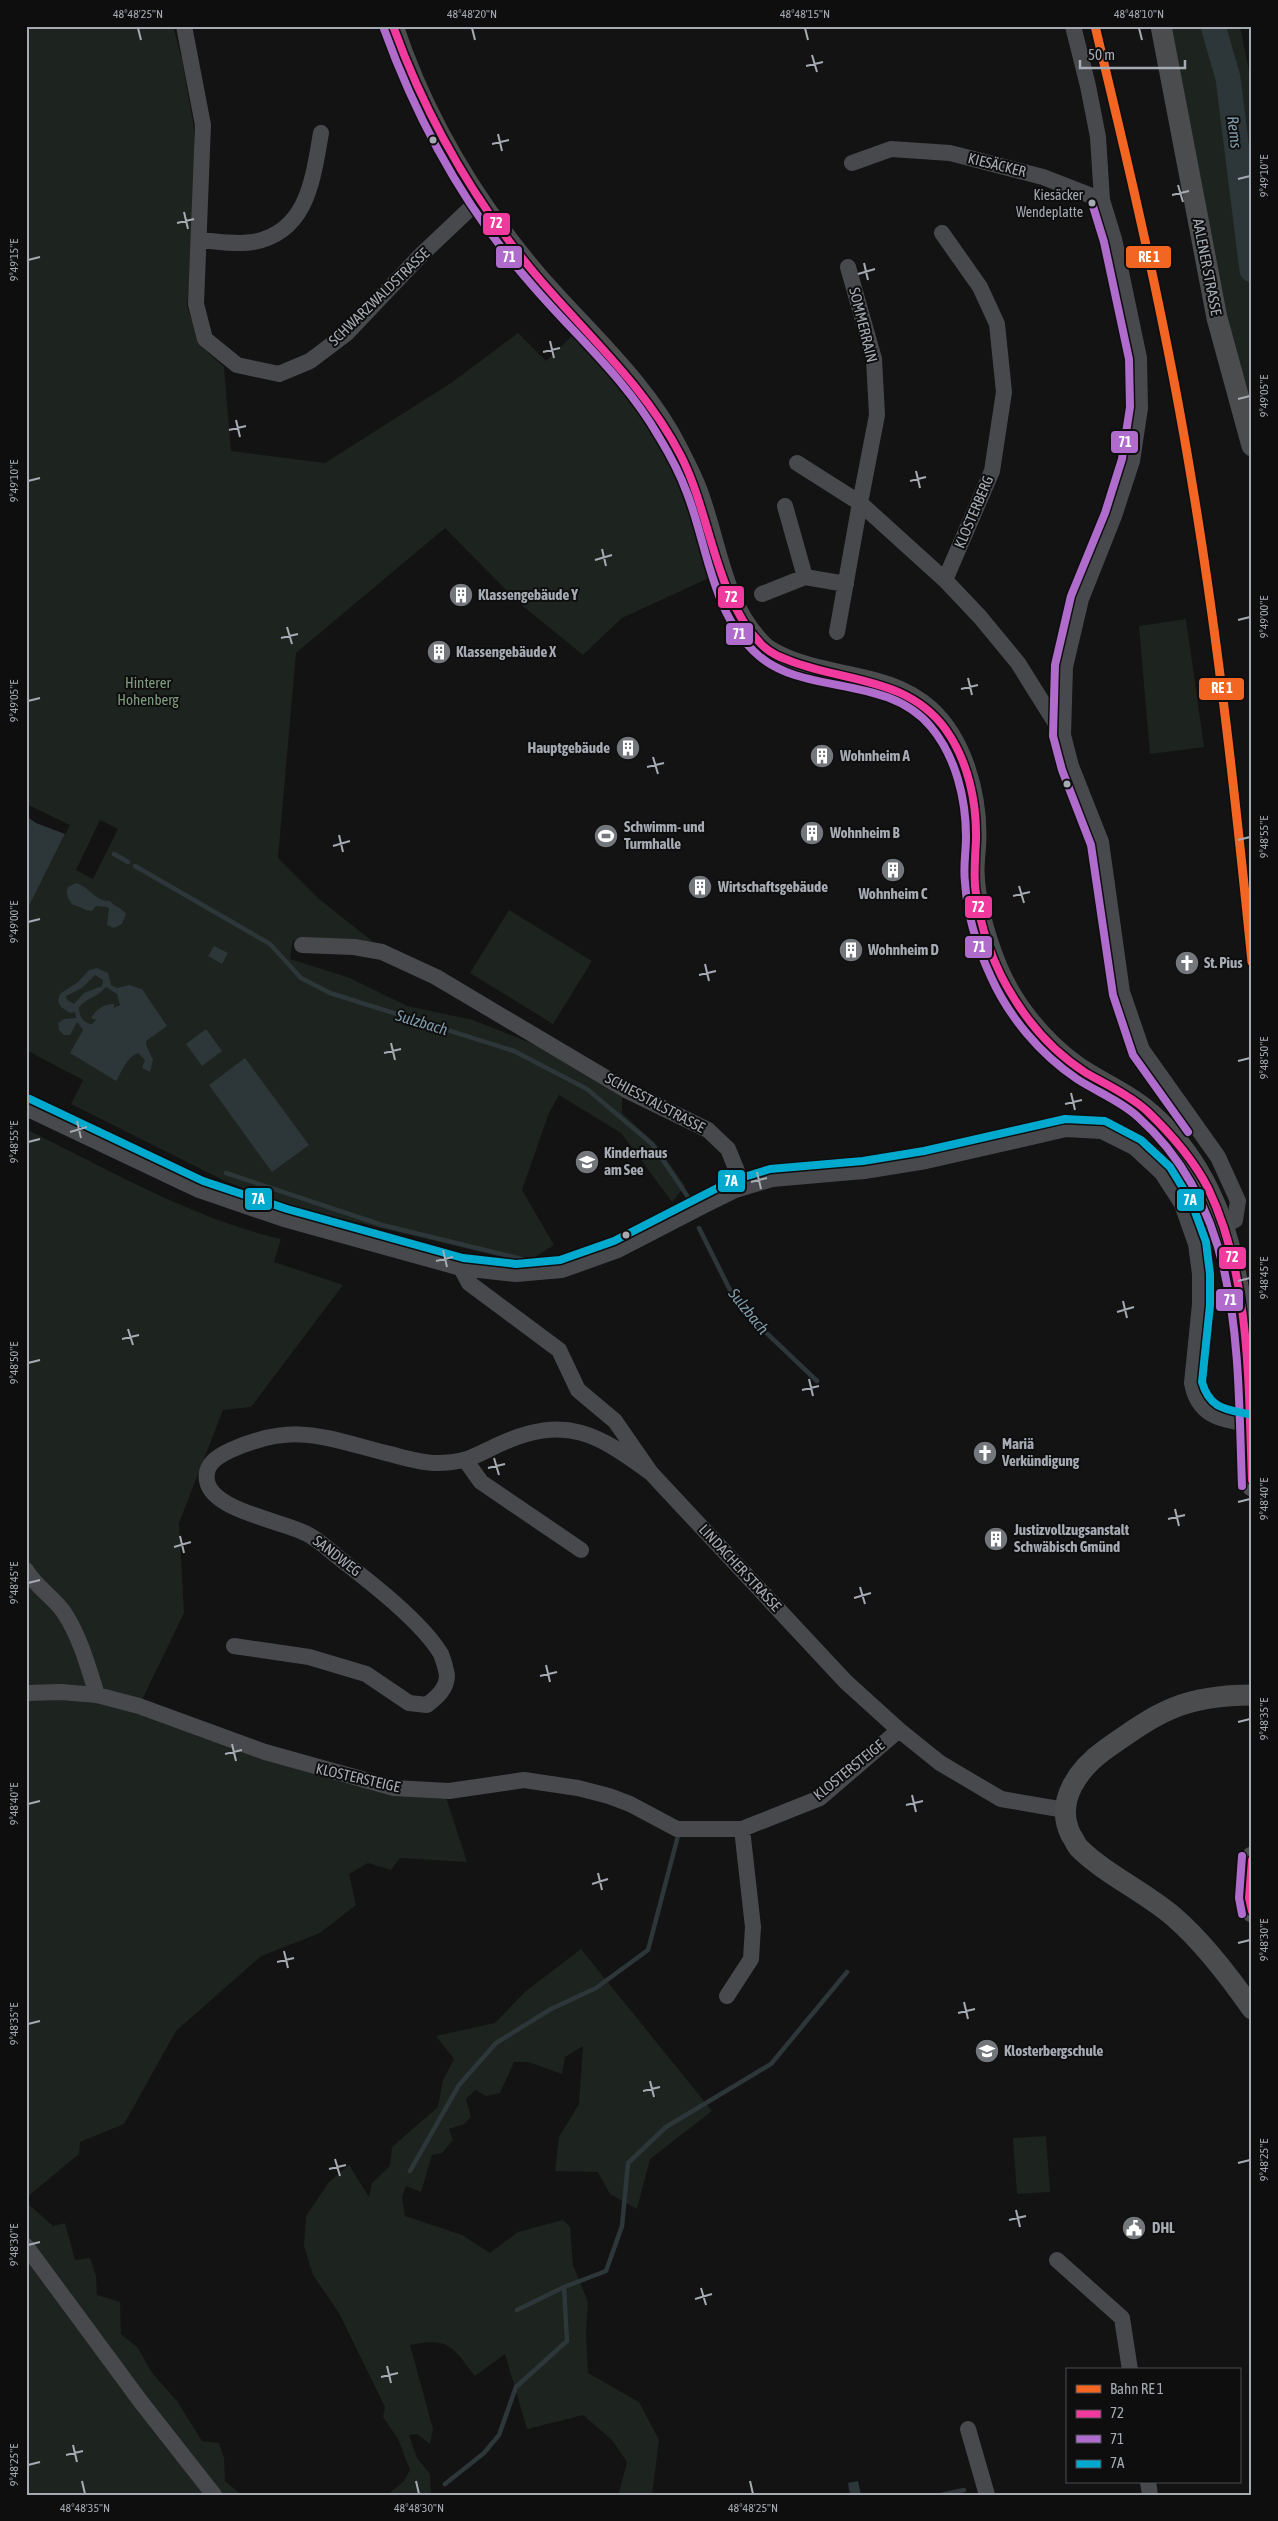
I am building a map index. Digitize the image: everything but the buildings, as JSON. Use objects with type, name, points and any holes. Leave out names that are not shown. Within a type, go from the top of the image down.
[{"type":"main road","points":[[393,26],[432,123],[478,201],[536,274],[616,363],[658,416],[675,443],[700,497],[722,574],[737,613],[767,651],[802,666],[878,683],[907,695],[930,712],[948,734],[963,762],[973,796],[976,832],[974,873],[984,928],[999,972],[1016,1004],[1043,1036],[1076,1066],[1113,1086],[1160,1122],[1183,1148],[1198,1170],[1224,1226],[1237,1277],[1244,1338],[1252,1486]]},
{"type":"main road","name":"AALENER STRASSE","points":[[1161,26],[1217,318],[1252,446]]},
{"type":"main road","points":[[1252,1695],[1215,1697],[1187,1702],[1165,1710],[1135,1728],[1102,1751],[1083,1770],[1070,1788],[1065,1810],[1068,1829],[1078,1847],[1173,1916],[1202,1942],[1252,2009]]},
{"type":"main road","points":[[1252,1857],[1249,1898],[1252,1912]]},
{"type":"main road","points":[[1235,1986],[1252,2026]]},
{"type":"street","name":"SCHWARZWALDSTRASSE","points":[[184,26],[203,125],[196,304],[205,339],[238,365],[279,374],[310,361],[347,332],[422,254],[478,201]]},
{"type":"street","points":[[1073,26],[1098,137],[1102,200],[1114,239],[1139,358],[1140,408],[1132,462],[1114,516],[1081,599],[1065,667],[1063,735],[1070,766],[1101,842],[1122,992],[1142,1050],[1218,1157],[1238,1201],[1235,1220],[1224,1226]]},
{"type":"street","points":[[200,240],[252,242],[272,238],[289,225],[303,206],[306,198],[312,181],[322,134]]},
{"type":"street","name":"KIESÄCKER","points":[[852,163],[891,149],[950,153],[1043,177],[1102,200]]},
{"type":"street","name":"KLOSTERBERG","points":[[942,234],[980,288],[997,324],[1004,392],[992,471],[945,580]]},
{"type":"street","name":"SOMMERRAIN","points":[[837,632],[877,415],[874,359],[848,267]]},
{"type":"street","points":[[797,462],[860,503],[945,580],[980,617],[1018,663],[1063,735]]},
{"type":"street","points":[[785,506],[804,577]]},
{"type":"street","points":[[762,594],[804,577],[846,584]]},
{"type":"street","name":"SCHIESSTALSTRASSE","points":[[302,945],[354,947],[382,952],[436,977],[628,1091],[708,1130],[728,1149],[737,1171],[736,1190]]},
{"type":"street","points":[[26,1108],[199,1190],[284,1219],[462,1268],[516,1274],[562,1270],[618,1250],[705,1204],[736,1190],[772,1179],[864,1171],[926,1161],[1066,1128],[1102,1131],[1134,1147],[1162,1173],[1182,1204],[1196,1244],[1200,1274],[1200,1304],[1192,1383],[1194,1395],[1200,1406],[1211,1414],[1223,1420],[1248,1424]]},
{"type":"street","name":"LINDACHER STRASSE","points":[[462,1268],[469,1283],[559,1350],[578,1390],[615,1421],[651,1473],[846,1682],[899,1730],[940,1763],[1001,1799],[1065,1810]]},
{"type":"street","name":"SANDWEG","points":[[234,1646],[309,1657],[366,1674],[409,1703],[427,1705],[441,1695],[447,1676],[441,1655],[389,1599],[309,1534],[245,1511],[222,1499],[207,1481],[208,1468],[217,1457],[246,1444],[270,1435],[307,1433],[434,1463],[466,1461],[502,1443],[530,1433],[553,1428],[586,1433],[612,1444],[651,1473]]},
{"type":"street","points":[[466,1461],[481,1482],[581,1550]]},
{"type":"street","points":[[26,1570],[32,1580],[62,1610],[78,1638],[97,1695]]},
{"type":"street","name":"KLOSTERSTEIGE","points":[[26,1693],[61,1692],[97,1695],[156,1712],[265,1752],[394,1788],[449,1791],[524,1780],[578,1788],[630,1804],[677,1829],[742,1829],[820,1798],[899,1730]]},
{"type":"street","points":[[727,1996],[751,1958],[753,1927],[742,1829]]},
{"type":"street","points":[[26,2246],[141,2402],[214,2495]]},
{"type":"street","points":[[1057,2260],[1122,2318],[1130,2368]]},
{"type":"street","points":[[968,2429],[987,2495]]},
{"type":"green space","name":"Hinterer Hohenberg","points":[[26,26],[173,26],[182,60],[194,128],[194,235],[187,306],[201,346],[224,367],[231,451],[325,463],[451,383],[518,333],[546,361],[573,335],[640,403],[695,501],[711,577],[622,618],[583,655],[518,602],[445,528],[296,653],[278,858],[319,899],[372,941],[628,1081],[622,1097],[622,1113],[656,1144],[685,1186],[672,1202],[621,1133],[559,1095],[549,1113],[522,1190],[554,1245],[535,1257],[498,1256],[293,1207],[227,1182],[71,1104],[83,1080],[26,1050],[26,912],[70,825],[26,804]],"holes":[[[100,820],[118,829],[93,879],[76,870]],[[293,940],[375,954],[495,1014],[551,1051],[473,1020],[407,1006],[350,978],[290,959]]]},
{"type":"green space","points":[[1171,26],[1240,26],[1252,86],[1252,424],[1244,401]]},
{"type":"green space","points":[[1186,619],[1204,747],[1150,754],[1139,626]]},
{"type":"green space","points":[[509,910],[592,961],[553,1024],[470,973]]},
{"type":"green space","points":[[26,1129],[151,1192],[216,1219],[281,1239],[274,1262],[343,1285],[251,1407],[223,1410],[179,1523],[184,1613],[139,1706],[265,1752],[444,1791],[467,1862],[400,1858],[391,1870],[368,1863],[349,1874],[356,1905],[320,1933],[261,1956],[176,2031],[124,2124],[80,2142],[79,2154],[26,2198]]},
{"type":"green space","points":[[581,1949],[712,2111],[650,2159],[637,2209],[610,2194],[598,2172],[555,2171],[559,2137],[579,2104],[583,2046],[565,2057],[562,2074],[528,2062],[514,2062],[500,2093],[486,2096],[475,2090],[466,2099],[471,2117],[464,2124],[449,2129],[453,2140],[442,2153],[432,2155],[421,2192],[406,2186],[402,2197],[405,2216],[462,2235],[490,2253],[518,2232],[563,2220],[570,2227],[573,2265],[588,2302],[586,2333],[588,2373],[639,2402],[659,2440],[652,2495],[619,2493],[627,2462],[612,2440],[583,2415],[527,2429],[505,2354],[475,2376],[455,2351],[434,2342],[410,2345],[433,2429],[430,2444],[417,2434],[409,2435],[417,2458],[430,2474],[431,2495],[387,2495],[404,2481],[410,2470],[398,2439],[383,2417],[385,2407],[339,2313],[313,2275],[304,2246],[306,2216],[329,2182],[349,2165],[369,2197],[372,2183],[390,2166],[392,2147],[438,2107],[443,2080],[454,2059],[436,2036],[495,2023],[526,1991]]},
{"type":"green space","points":[[1046,2136],[1050,2192],[1017,2194],[1013,2138]]},
{"type":"green space","points":[[26,2202],[53,2226],[65,2223],[75,2260],[90,2258],[96,2276],[97,2295],[120,2302],[121,2334],[138,2348],[152,2373],[177,2401],[202,2441],[219,2443],[224,2458],[225,2481],[242,2495],[26,2495]]},
{"type":"shaded area","points":[[26,816],[36,823],[65,834],[26,912]]},
{"type":"shaded area","points":[[76,883],[100,899],[110,901],[123,910],[126,914],[122,924],[114,928],[107,925],[109,909],[107,907],[96,906],[92,911],[73,905],[68,897],[67,890],[68,887]]},
{"type":"shaded area","points":[[214,946],[228,953],[222,964],[208,956]]},
{"type":"shaded area","points":[[97,968],[108,973],[111,985],[117,988],[129,985],[142,989],[167,1026],[146,1041],[153,1060],[150,1072],[142,1068],[145,1060],[138,1053],[128,1061],[116,1081],[70,1053],[83,1030],[77,1022],[70,1035],[64,1035],[59,1030],[58,1023],[64,1019],[76,1018],[75,1012],[70,1013],[61,1007],[58,1001],[60,994],[78,982],[89,970]],"holes":[[[95,975],[103,980],[102,986],[84,993],[74,1004],[67,1000],[66,996],[82,988]],[[106,987],[117,994],[120,1005],[114,1008],[114,1004],[103,1006],[91,1018],[96,1020],[92,1024],[86,1022],[80,1016],[79,1007]]]},
{"type":"shaded area","points":[[206,1029],[222,1051],[202,1066],[186,1044]]},
{"type":"shaded area","points":[[245,1058],[309,1145],[272,1172],[209,1085]]},
{"type":"shaded area","points":[[858,2481],[861,2495],[850,2495],[848,2483]]},
{"type":"waterway","name":"Rems","points":[[1213,26],[1228,78],[1252,270]]},
{"type":"waterway","name":"Sulzbach","points":[[114,854],[128,862]]},
{"type":"waterway","name":"Sulzbach","points":[[135,866],[270,944],[301,978],[330,993],[514,1051],[587,1089],[652,1144],[690,1200]]},
{"type":"waterway","points":[[226,1173],[382,1225],[534,1262],[538,1265]]},
{"type":"waterway","name":"Sulzbach","points":[[699,1228],[733,1296],[752,1319],[817,1381]]},
{"type":"waterway","points":[[410,2171],[459,2085],[496,2043],[551,2009],[596,1988],[648,1950],[679,1832]]},
{"type":"waterway","points":[[445,2484],[484,2453],[499,2435],[516,2387],[567,2341],[564,2287],[606,2271],[622,2226],[628,2163],[666,2127],[771,2064],[847,1972]]},
{"type":"waterway","points":[[517,2310],[564,2287]]},
{"type":"waterway","points":[[941,2495],[964,2490]]},
{"type":"transit line","name":"72","points":[[393,26],[420,93],[436,125],[453,156],[492,217],[536,275],[614,361],[650,406],[681,456],[700,504],[724,580],[746,626],[762,645],[781,657],[814,669],[876,684],[914,700],[931,713],[954,742],[970,782],[973,797],[976,826],[975,886],[980,916],[989,947],[1001,976],[1031,1023],[1048,1042],[1086,1073],[1133,1100],[1165,1129],[1181,1147],[1202,1177],[1222,1222],[1240,1294],[1245,1331],[1252,1480]]},
{"type":"transit line","points":[[1095,26],[1161,314],[1193,489],[1219,666],[1252,962]]},
{"type":"transit line","name":"71","points":[[384,29],[397,64],[428,132],[465,196],[486,227],[532,285],[616,377],[646,416],[663,444],[687,493],[721,601],[743,640],[759,656],[778,668],[800,677],[870,692],[892,699],[913,710],[931,727],[940,739],[953,765],[962,793],[966,823],[964,876],[970,918],[981,954],[998,992],[1027,1034],[1050,1058],[1077,1079],[1117,1101],[1138,1117],[1173,1155],[1198,1196],[1216,1241],[1228,1288],[1235,1337],[1239,1387],[1242,1486]]},
{"type":"transit line","name":"71","points":[[1092,203],[1104,242],[1129,359],[1130,407],[1122,459],[1105,513],[1071,596],[1055,665],[1053,736],[1062,770],[1091,845],[1113,995],[1133,1055],[1188,1132]]},
{"type":"transit line","name":"7A","points":[[30,1099],[203,1181],[287,1209],[463,1258],[516,1264],[560,1260],[614,1241],[731,1181],[770,1169],[863,1161],[924,1151],[1065,1119],[1105,1121],[1141,1140],[1170,1167],[1191,1201],[1206,1242],[1210,1274],[1210,1305],[1202,1382],[1210,1398],[1221,1407],[1252,1415]]},
{"type":"transit line","name":"71","points":[[1242,1856],[1239,1898],[1242,1914]]},
{"type":"transit line","name":"72","points":[[1252,1860],[1249,1898],[1252,1911]]},
{"type":"place","name":"Kiesäcker Wendeplatte","points":[[1092,203]]},
{"type":"place","name":"Klassengebäude Y","points":[[461,595]]},
{"type":"place","name":"Klassengebäude X","points":[[439,652]]},
{"type":"place","name":"Hauptgebäude","points":[[628,748]]},
{"type":"place","name":"Wohnheim A","points":[[822,756]]},
{"type":"place","name":"Wohnheim B","points":[[812,833]]},
{"type":"place","name":"Schwimm- und Turmhalle","points":[[606,836]]},
{"type":"place","name":"Wohnheim C","points":[[893,870]]},
{"type":"place","name":"Wirtschaftsgebäude","points":[[700,887]]},
{"type":"place","name":"Wohnheim D","points":[[851,950]]},
{"type":"place","name":"St. Pius","points":[[1187,963]]},
{"type":"place","name":"Kinderhaus am See","points":[[587,1162]]},
{"type":"place","name":"Mariä Verkündigung","points":[[985,1453]]},
{"type":"place","name":"Justizvollzugsanstalt Schwäbisch Gmünd","points":[[996,1539]]},
{"type":"place","name":"Klosterbergschule","points":[[987,2051]]},
{"type":"place","name":"DHL","points":[[1134,2228]]}]
